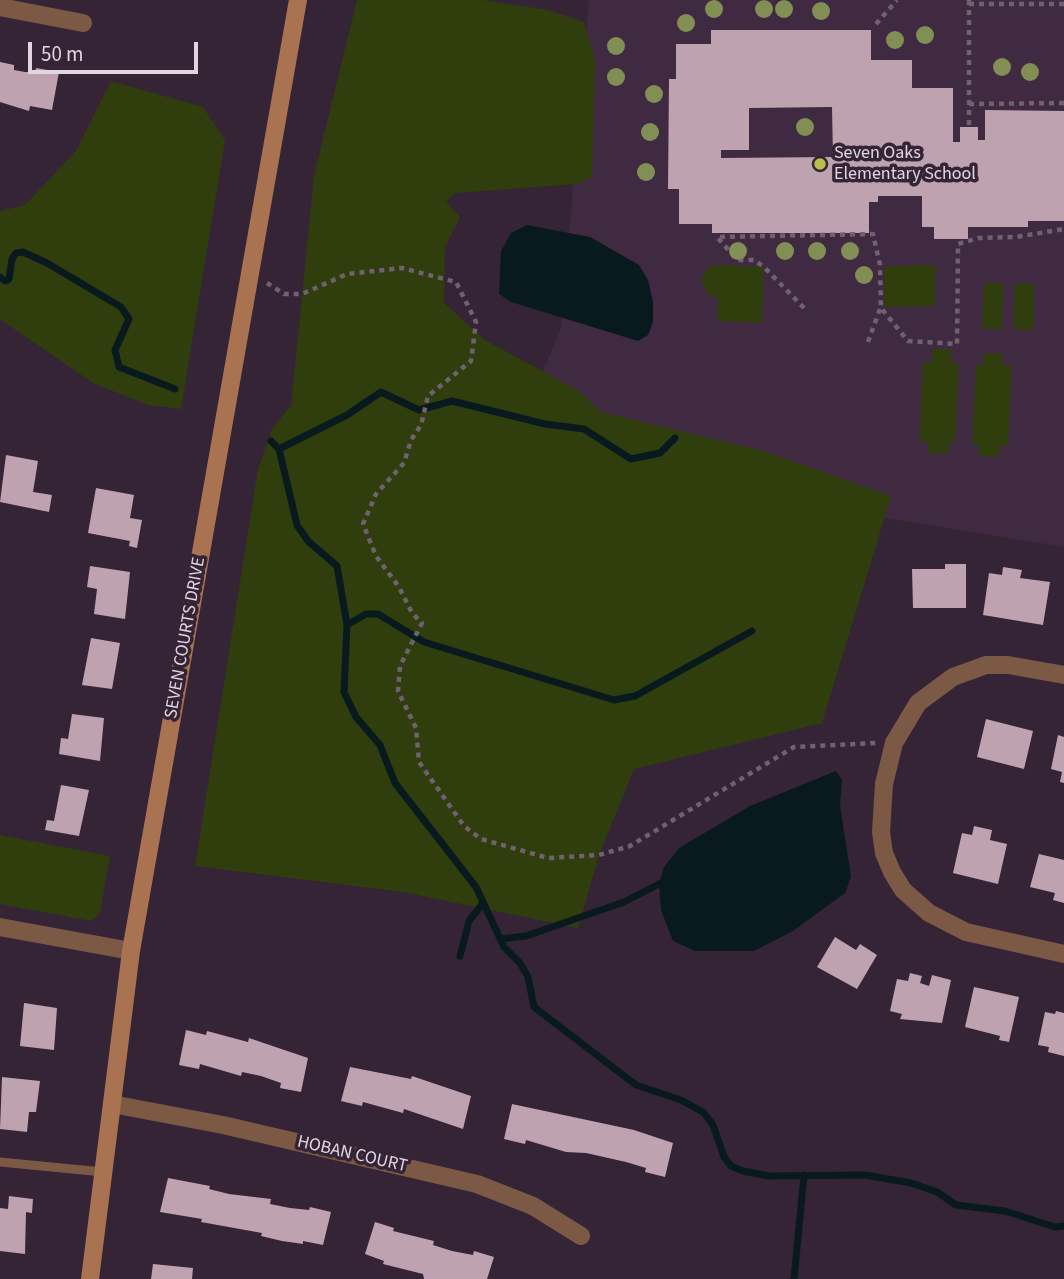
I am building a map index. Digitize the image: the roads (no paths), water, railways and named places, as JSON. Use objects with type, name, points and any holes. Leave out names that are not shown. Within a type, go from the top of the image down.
[{"type":"street","name":"SEVEN COURTS DRIVE","points":[[90,1279],[131,951],[298,0]]},
{"type":"street","points":[[0,7],[83,23]]},
{"type":"street","points":[[1064,675],[1008,665],[970,670],[953,677],[918,703],[894,743],[884,784],[881,832],[884,853],[903,890],[929,913],[966,932],[1064,954]]},
{"type":"street","points":[[0,927],[131,951]]},
{"type":"street","name":"HOBAN COURT","points":[[112,1104],[223,1125],[477,1184],[533,1206],[581,1236]]},
{"type":"lane","points":[[0,1161],[103,1172]]},
{"type":"waterway","points":[[0,277],[5,281],[9,279],[12,259],[16,253],[23,252],[47,263],[121,307],[129,319],[115,350],[119,367],[175,389]]},
{"type":"waterway","points":[[279,449],[347,415],[381,392],[419,410],[452,401],[545,424],[584,429],[631,459],[660,453],[675,438]]},
{"type":"waterway","points":[[271,441],[279,449],[297,525],[308,541],[337,566],[347,625],[344,692],[356,717],[380,745],[395,783],[476,887],[504,947],[520,963],[528,977],[534,1007],[636,1085],[681,1100],[703,1112],[713,1125],[724,1157],[731,1166],[743,1171],[769,1176],[865,1175],[911,1183],[937,1192],[956,1205],[1005,1211],[1055,1227],[1064,1226]]},
{"type":"waterway","points":[[347,625],[366,614],[378,614],[424,642],[614,700],[635,696],[752,631]]},
{"type":"waterway","points":[[500,939],[526,936],[624,902],[659,884]]},
{"type":"waterway","points":[[460,956],[469,921],[483,903]]},
{"type":"waterway","points":[[794,1279],[804,1175]]},
{"type":"place","name":"Seven Oaks Elementary School","points":[[820,164]]}]
